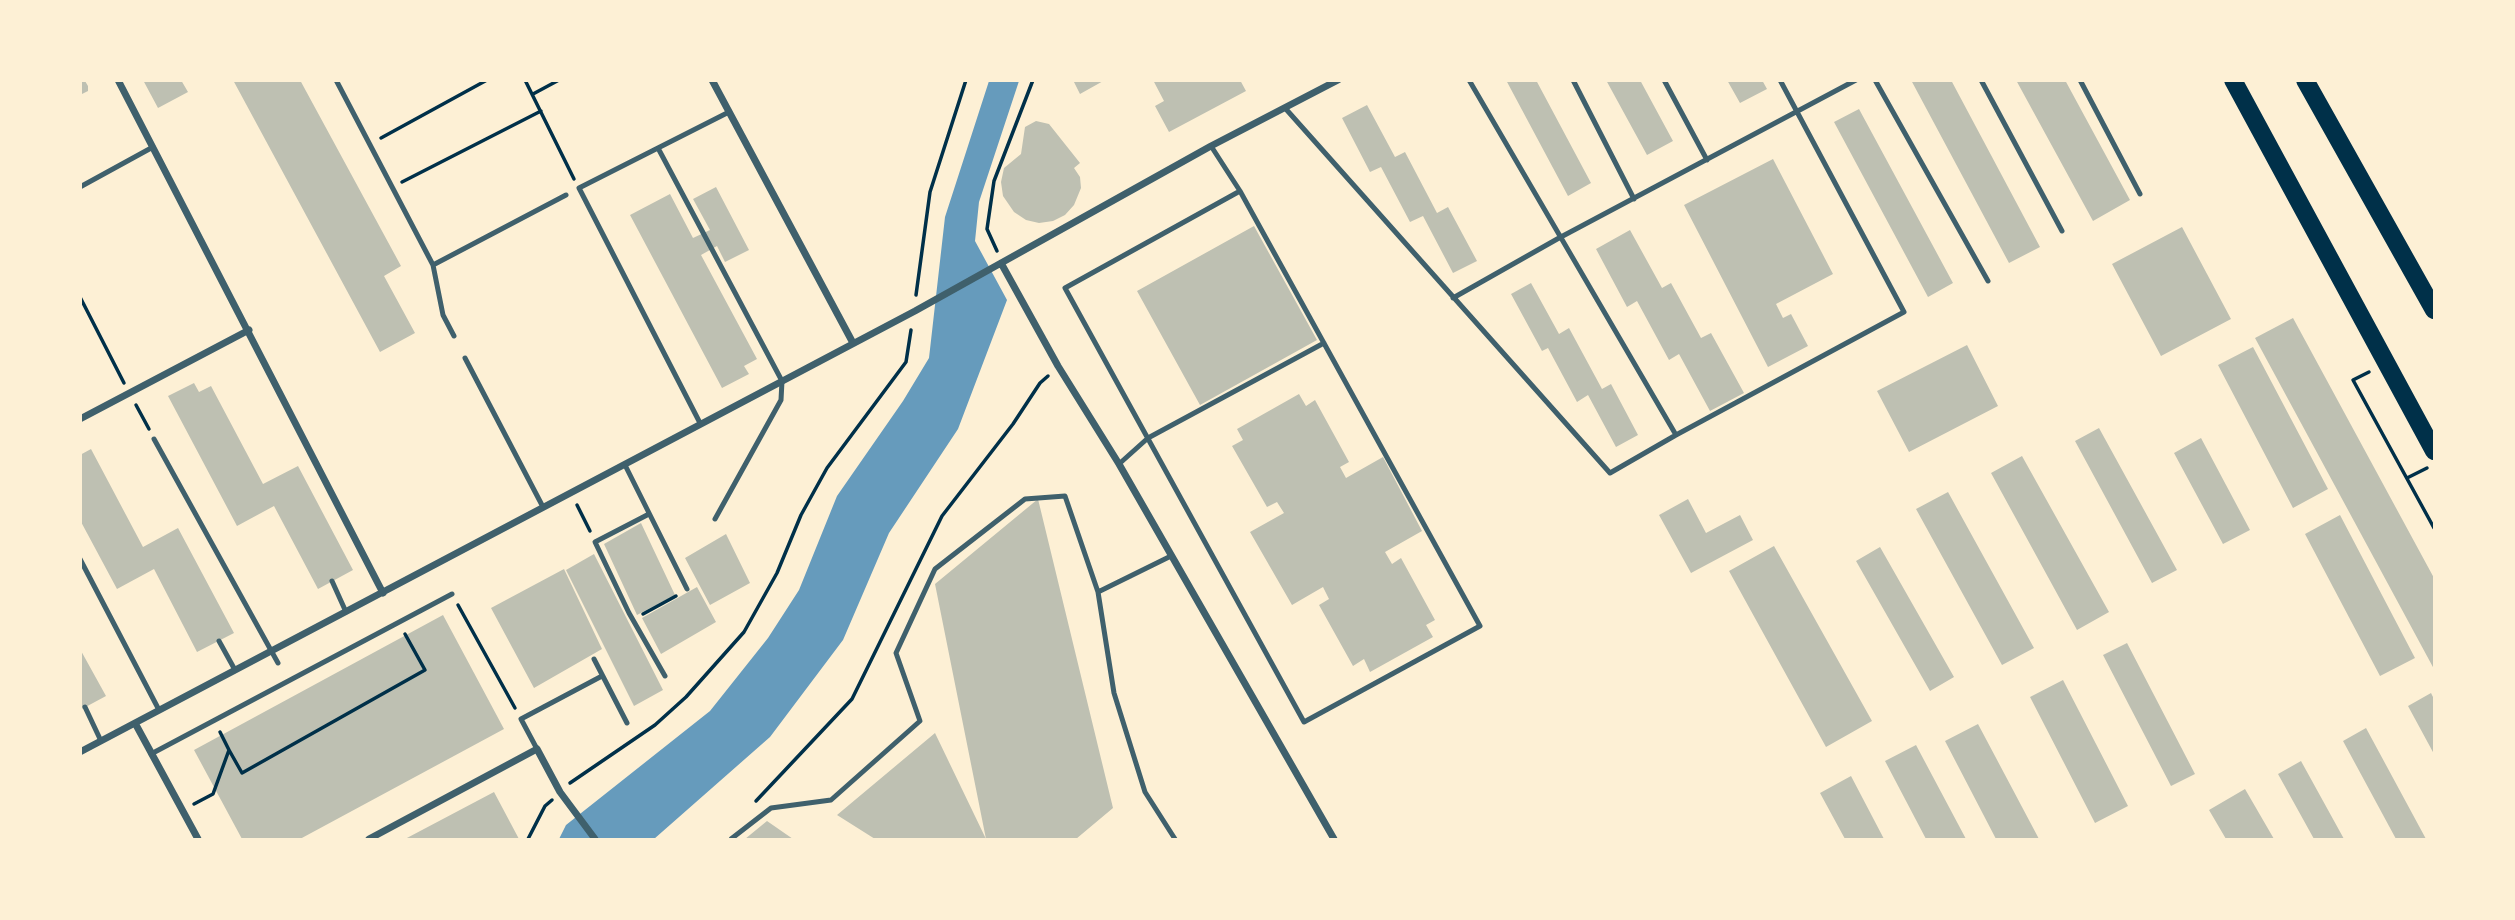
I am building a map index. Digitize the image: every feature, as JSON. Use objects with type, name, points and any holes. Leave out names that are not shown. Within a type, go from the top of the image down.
[{"type":"highway","points":[[2234,80],[2434,451]]},
{"type":"highway","points":[[2305,80],[2434,310]]},
{"type":"street","points":[[118,80],[383,593]]},
{"type":"street","points":[[712,80],[853,343]]},
{"type":"street","points":[[80,751],[915,312],[1212,146],[1338,80]]},
{"type":"street","points":[[1001,263],[1058,366],[1119,464],[1334,839]]},
{"type":"street","points":[[80,419],[249,330]]},
{"type":"street","points":[[135,723],[198,839]]},
{"type":"street","points":[[369,839],[537,749],[563,796],[595,839]]},
{"type":"lane","points":[[335,80],[433,265],[443,315],[454,336]]},
{"type":"lane","points":[[1469,80],[1676,435]]},
{"type":"lane","points":[[1573,80],[1634,199]]},
{"type":"lane","points":[[1664,80],[1707,160]]},
{"type":"lane","points":[[1285,108],[1610,473],[1904,312],[1780,80]]},
{"type":"lane","points":[[1453,298],[1559,238],[1856,80]]},
{"type":"lane","points":[[1875,80],[1988,281]]},
{"type":"lane","points":[[1981,80],[2062,232]]},
{"type":"lane","points":[[2080,80],[2140,194]]},
{"type":"lane","points":[[700,423],[579,188],[729,111]]},
{"type":"lane","points":[[1212,146],[1240,191],[1480,626],[1304,722],[1065,288],[1240,191]]},
{"type":"lane","points":[[80,187],[153,147]]},
{"type":"lane","points":[[659,148],[782,381],[781,400],[715,519]]},
{"type":"lane","points":[[433,265],[566,195]]},
{"type":"lane","points":[[1119,464],[1148,438],[1324,343]]},
{"type":"lane","points":[[465,358],[543,507]]},
{"type":"lane","points":[[154,439],[278,663]]},
{"type":"lane","points":[[625,465],[687,589]]},
{"type":"lane","points":[[731,839],[771,808],[831,800],[920,721],[896,653],[935,569],[1025,499],[1065,496],[1098,592],[1114,693],[1145,792],[1172,838]]},
{"type":"lane","points":[[649,514],[595,542],[664,676]]},
{"type":"lane","points":[[1098,592],[1171,556]]},
{"type":"lane","points":[[80,559],[159,710]]},
{"type":"lane","points":[[332,582],[346,612]]},
{"type":"lane","points":[[151,754],[452,594]]},
{"type":"lane","points":[[219,641],[235,670]]},
{"type":"lane","points":[[594,659],[626,723]]},
{"type":"lane","points":[[537,749],[521,719],[602,676]]},
{"type":"lane","points":[[85,707],[101,741]]},
{"type":"path","points":[[369,144],[488,80]]},
{"type":"path","points":[[525,80],[579,188]]},
{"type":"path","points":[[533,94],[559,80]]},
{"type":"path","points":[[528,839],[545,806],[563,796],[578,776],[665,716],[686,697],[744,632],[777,573],[801,515],[827,468],[906,362],[930,192],[966,80]]},
{"type":"path","points":[[1001,263],[987,229],[994,181],[1033,80]]},
{"type":"path","points":[[391,187],[541,111]]},
{"type":"path","points":[[80,298],[154,439]]},
{"type":"path","points":[[748,809],[852,699],[942,516],[1013,424],[1040,383],[1058,366]]},
{"type":"path","points":[[2353,380],[2434,528]]},
{"type":"path","points":[[2407,478],[2434,463]]},
{"type":"path","points":[[577,505],[595,542]]},
{"type":"path","points":[[633,620],[687,589]]},
{"type":"path","points":[[460,609],[521,719]]},
{"type":"path","points":[[181,810],[213,794],[229,750],[242,773],[425,670],[406,635]]},
{"type":"water","points":[[989,81],[1019,81],[979,202],[975,241],[1007,300],[958,429],[889,533],[843,640],[770,737],[654,839],[559,839],[566,825],[710,711],[768,638],[799,590],[837,496],[903,401],[929,358],[945,217]]},
{"type":"building","points":[[80,80],[85,81],[88,91],[80,95]]},
{"type":"building","points":[[143,80],[181,80],[188,92],[158,108]]},
{"type":"building","points":[[233,80],[300,80],[401,266],[384,276],[415,333],[380,352]]},
{"type":"building","points":[[1073,80],[1105,80],[1080,94]]},
{"type":"building","points":[[1153,80],[1240,80],[1246,91],[1169,132],[1155,106],[1164,101]]},
{"type":"building","points":[[1506,80],[1536,80],[1591,183],[1568,196]]},
{"type":"building","points":[[1606,80],[1640,80],[1673,141],[1647,155]]},
{"type":"building","points":[[1727,80],[1762,80],[1767,89],[1740,103]]},
{"type":"building","points":[[1911,80],[1951,80],[2040,247],[2009,263]]},
{"type":"building","points":[[2016,80],[2065,80],[2130,200],[2093,221]]},
{"type":"building","points":[[1367,105],[1395,157],[1405,152],[1437,213],[1448,207],[1477,261],[1453,273],[1423,216],[1410,222],[1381,167],[1370,172],[1342,118]]},
{"type":"building","points":[[1859,109],[1953,283],[1928,297],[1834,122]]},
{"type":"building","points":[[1036,121],[1049,124],[1080,163],[1074,168],[1080,177],[1081,188],[1074,205],[1065,215],[1053,221],[1039,223],[1026,220],[1014,212],[1003,196],[1001,182],[1004,168],[1021,154],[1025,127]]},
{"type":"building","points":[[1773,159],[1833,274],[1776,304],[1783,318],[1791,314],[1808,346],[1768,367],[1684,205]]},
{"type":"building","points":[[716,187],[749,250],[725,262],[717,246],[701,255],[757,359],[744,366],[749,374],[722,388],[630,215],[670,194],[693,238],[710,230],[693,199]]},
{"type":"building","points":[[1254,226],[1317,340],[1200,405],[1137,291]]},
{"type":"building","points":[[2182,227],[2231,319],[2161,356],[2112,264]]},
{"type":"building","points":[[1630,230],[1662,288],[1671,283],[1701,338],[1711,333],[1744,393],[1710,411],[1679,354],[1669,360],[1637,301],[1627,307],[1596,249]]},
{"type":"building","points":[[1531,283],[1559,334],[1569,328],[1602,389],[1611,384],[1638,435],[1616,447],[1588,395],[1577,402],[1548,348],[1542,351],[1511,294]]},
{"type":"building","points":[[2293,318],[2434,578],[2434,669],[2255,338]]},
{"type":"building","points":[[1967,345],[1998,406],[1909,452],[1877,391]]},
{"type":"building","points":[[2253,347],[2328,489],[2293,508],[2218,365]]},
{"type":"building","points":[[194,383],[199,392],[211,386],[263,484],[298,466],[353,570],[318,589],[274,506],[237,526],[168,396]]},
{"type":"building","points":[[1299,394],[1306,406],[1315,400],[1349,462],[1340,467],[1346,478],[1383,457],[1422,531],[1385,552],[1392,564],[1401,558],[1435,620],[1426,625],[1433,637],[1370,672],[1364,659],[1353,666],[1319,605],[1329,599],[1323,587],[1292,605],[1250,532],[1284,513],[1277,502],[1267,507],[1232,446],[1243,440],[1237,429]]},
{"type":"building","points":[[2099,428],[2177,570],[2152,583],[2075,441]]},
{"type":"building","points":[[2201,438],[2250,530],[2223,544],[2174,453]]},
{"type":"building","points":[[91,449],[143,547],[178,528],[234,633],[197,652],[154,569],[117,589],[80,520],[80,455]]},
{"type":"building","points":[[2022,456],[2109,612],[2077,630],[1991,473]]},
{"type":"building","points":[[1948,492],[2034,648],[2002,665],[1916,509]]},
{"type":"building","points":[[1038,499],[1113,808],[1076,839],[986,839],[935,584]]},
{"type":"building","points":[[1688,499],[1706,533],[1740,515],[1753,540],[1691,573],[1659,515]]},
{"type":"building","points":[[2340,515],[2415,658],[2380,676],[2305,534]]},
{"type":"building","points":[[641,523],[675,595],[637,615],[604,544]]},
{"type":"building","points":[[726,534],[750,583],[710,605],[685,558]]},
{"type":"building","points":[[1774,546],[1872,721],[1826,747],[1729,571]]},
{"type":"building","points":[[1880,547],[1954,677],[1930,691],[1856,561]]},
{"type":"building","points":[[594,554],[663,690],[634,706],[566,570]]},
{"type":"building","points":[[564,569],[602,649],[534,688],[491,608]]},
{"type":"building","points":[[697,587],[716,622],[661,654],[642,618]]},
{"type":"building","points":[[443,615],[504,729],[300,839],[242,839],[194,750]]},
{"type":"building","points":[[2127,643],[2195,774],[2171,786],[2103,655]]},
{"type":"building","points":[[80,649],[106,696],[80,710]]},
{"type":"building","points":[[2063,680],[2128,806],[2095,823],[2030,697]]},
{"type":"building","points":[[2431,693],[2434,699],[2434,754],[2408,706]]},
{"type":"building","points":[[1978,724],[2039,839],[1996,839],[1945,741]]},
{"type":"building","points":[[2366,728],[2426,839],[2396,839],[2343,741]]},
{"type":"building","points":[[935,733],[986,839],[875,839],[837,815]]},
{"type":"building","points":[[1916,745],[1966,839],[1926,839],[1885,761]]},
{"type":"building","points":[[2301,761],[2344,839],[2314,839],[2278,774]]},
{"type":"building","points":[[1851,776],[1884,839],[1845,839],[1820,793]]},
{"type":"building","points":[[2245,789],[2274,839],[2226,839],[2209,810]]},
{"type":"building","points":[[494,792],[519,839],[405,839]]},
{"type":"building","points":[[767,821],[793,839],[745,839]]}]
